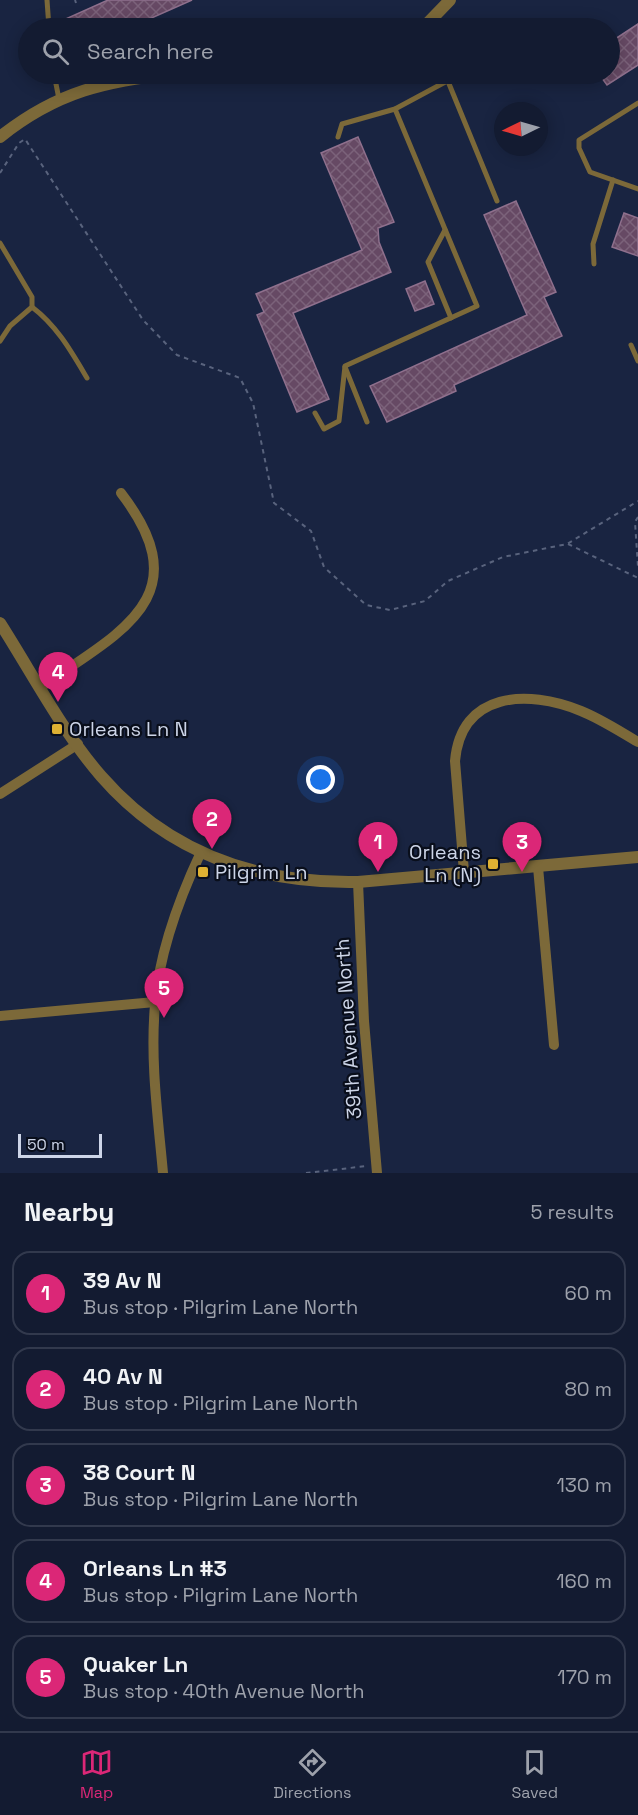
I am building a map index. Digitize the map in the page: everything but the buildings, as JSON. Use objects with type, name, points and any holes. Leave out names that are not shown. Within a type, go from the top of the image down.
[{"type":"street","points":[[433,18],[450,0]]},
{"type":"street","points":[[0,137],[27,117],[59,99],[101,84]]},
{"type":"street","points":[[41,687],[131,623],[143,608],[151,590],[155,571],[148,534],[122,493]]},
{"type":"street","points":[[0,623],[78,744],[101,776],[124,799],[152,823],[201,852],[251,871],[286,879],[358,882],[638,857]]},
{"type":"street","points":[[464,872],[455,761],[456,745],[469,719],[480,710],[493,702],[508,700],[557,703],[594,717],[638,742]]},
{"type":"street","points":[[0,794],[78,744]]},
{"type":"street","points":[[163,1173],[155,1084],[155,1002],[177,909],[201,852]]},
{"type":"street","points":[[538,867],[554,1045]]},
{"type":"street","name":"39th Avenue North","points":[[358,882],[362,1000],[377,1169]]},
{"type":"street","points":[[0,1016],[155,1002]]},
{"type":"lane","points":[[47,0],[48,18]]},
{"type":"lane","points":[[56,84],[59,99]]},
{"type":"lane","points":[[338,137],[342,124],[395,109],[443,84]]},
{"type":"lane","points":[[450,84],[497,201]]},
{"type":"lane","points":[[638,103],[579,140],[579,148],[590,172],[638,189]]},
{"type":"lane","points":[[345,366],[477,306],[395,109]]},
{"type":"lane","points":[[594,264],[593,244],[613,180]]},
{"type":"lane","points":[[445,230],[428,262],[451,318]]},
{"type":"lane","points":[[0,243],[33,297],[32,307],[10,326],[0,341]]},
{"type":"lane","points":[[32,307],[47,319],[67,345],[87,378]]},
{"type":"lane","points":[[631,345],[638,360]]},
{"type":"lane","points":[[315,413],[324,429],[339,422],[345,366]]},
{"type":"lane","points":[[345,366],[367,422]]},
{"type":"path","points":[[0,173],[19,144],[25,139],[143,320],[177,355],[240,378],[253,403],[274,503],[311,531],[324,567],[366,605],[390,610],[425,601],[448,581],[503,557],[567,544],[638,501]]},
{"type":"path","points":[[638,517],[635,522],[638,567]]},
{"type":"path","points":[[567,544],[638,578]]},
{"type":"path","points":[[306,1173],[377,1169]]},
{"type":"place","name":"Orleans Ln #3","points":[[58,702]]},
{"type":"place","name":"Orleans Ln N","points":[[57,729]]},
{"type":"place","name":"40 Av N","points":[[212,849]]},
{"type":"place","name":"Orleans Ln (N)","points":[[493,864]]},
{"type":"place","name":"Pilgrim Ln","points":[[203,872]]},
{"type":"place","name":"39 Av N","points":[[378,872]]},
{"type":"place","name":"38 Court N","points":[[522,872]]},
{"type":"place","name":"Quaker Ln","points":[[164,1018]]}]
